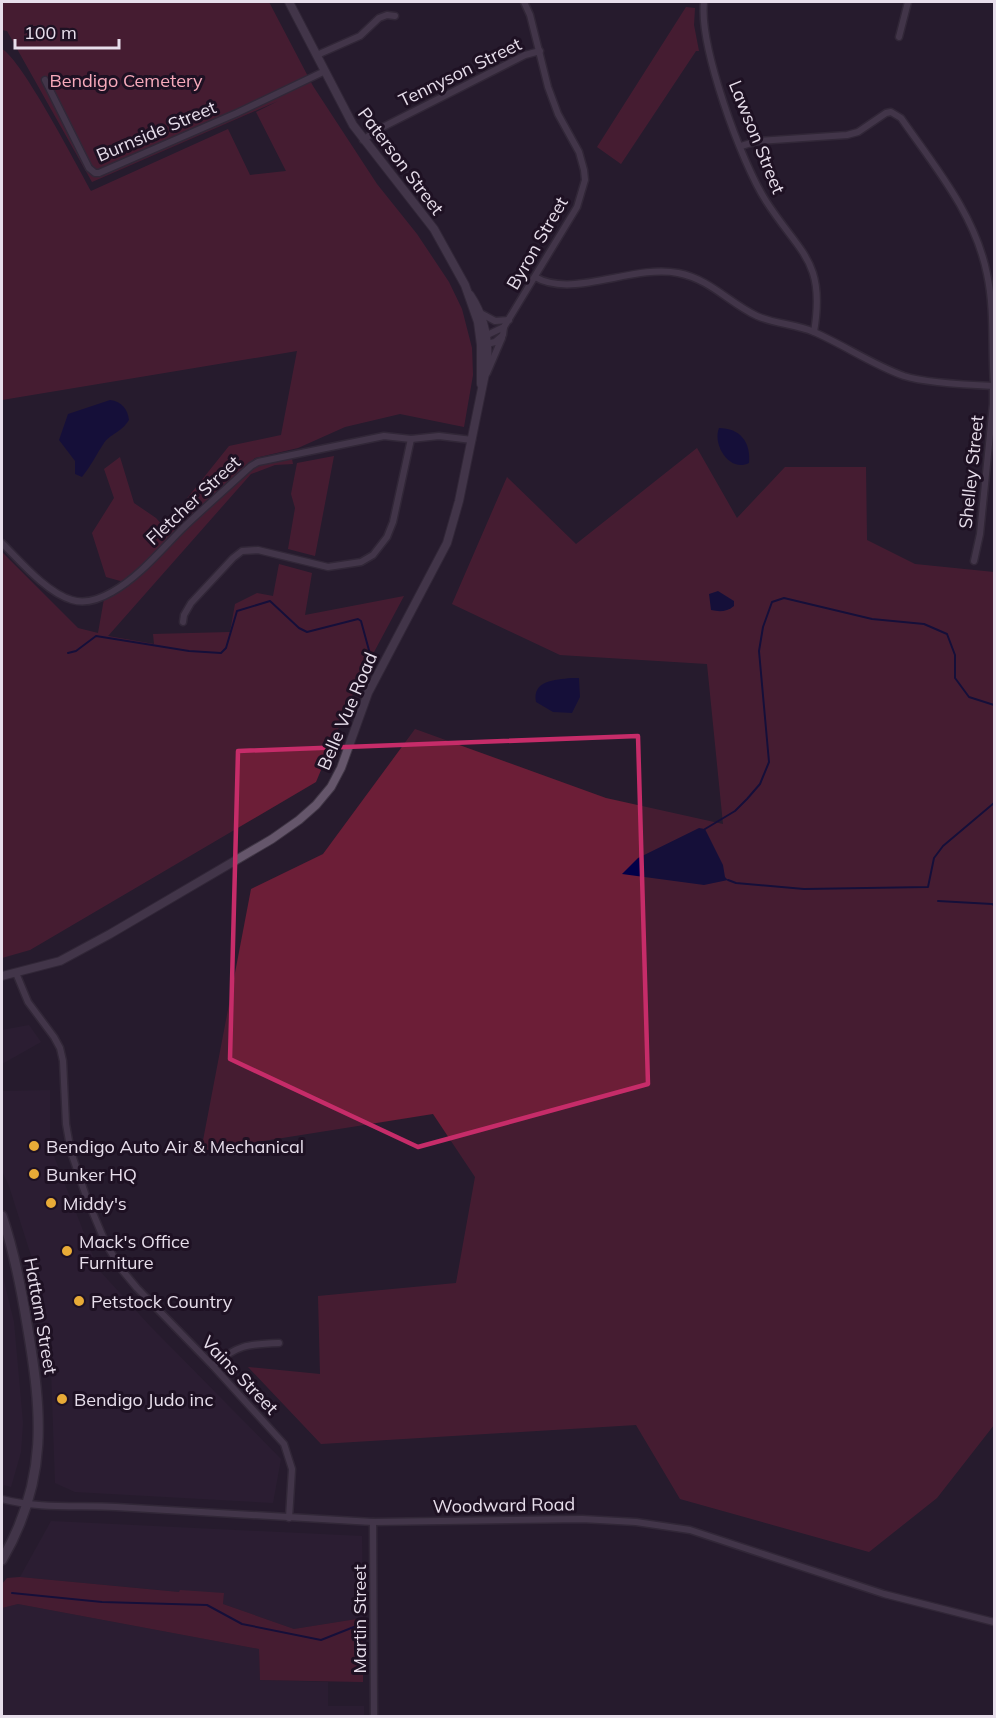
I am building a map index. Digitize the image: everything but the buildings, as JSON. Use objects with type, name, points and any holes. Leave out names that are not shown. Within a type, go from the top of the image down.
[{"type":"main road","name":"Hattam Street","points":[[2,1216],[19,1278],[38,1394],[38,1455],[27,1504],[19,1527],[2,1560]]},
{"type":"street","name":"Paterson Street","points":[[289,2],[363,140],[434,229],[470,295],[483,340]]},
{"type":"street","points":[[524,2],[540,51]]},
{"type":"street","name":"Lawson Street","points":[[704,2],[703,24],[708,45],[722,98],[741,146],[765,200],[803,252],[813,273],[818,294],[814,332]]},
{"type":"street","points":[[899,37],[908,2]]},
{"type":"street","points":[[316,55],[360,36],[379,18],[387,15],[395,16]]},
{"type":"street","name":"Tennyson Street","points":[[363,140],[525,55],[540,51]]},
{"type":"street","name":"Byron Street","points":[[483,340],[504,327],[509,320],[577,207],[585,180],[579,152],[550,94],[540,51]]},
{"type":"street","name":"Burnside Street","points":[[45,80],[89,168],[99,173],[237,113],[325,71]]},
{"type":"street","name":"Shelley Street","points":[[741,146],[758,141],[847,135],[858,132],[891,112],[901,118],[957,199],[976,234],[989,285],[994,386],[980,534],[974,561]]},
{"type":"street","points":[[535,277],[548,283],[566,285],[648,271],[679,273],[708,284],[740,307],[759,317],[814,332],[904,376],[994,386]]},
{"type":"street","name":"Belle Vue Road","points":[[2,976],[60,961],[110,934],[272,839],[315,805],[331,787],[341,768],[368,693],[445,549],[459,501],[486,376],[482,314],[470,295]]},
{"type":"street","points":[[482,314],[495,321],[509,320]]},
{"type":"street","name":"Byron Street","points":[[486,376],[503,335],[504,327]]},
{"type":"street","points":[[483,340],[495,342],[503,335]]},
{"type":"street","name":"Belle Vue Road","points":[[482,389],[483,340]]},
{"type":"street","name":"Fletcher Street","points":[[2,543],[41,580],[64,597],[80,602],[93,600],[128,582],[196,515],[258,462],[384,436],[411,439],[439,436],[472,440]]},
{"type":"street","points":[[183,622],[191,603],[242,551],[258,550],[322,567],[361,562],[374,555],[387,537],[393,522],[411,439]]},
{"type":"street","name":"Vains Street","points":[[16,973],[28,1002],[54,1037],[62,1053],[70,1152],[106,1245],[136,1288],[213,1366],[284,1444],[292,1469],[289,1518]]},
{"type":"street","points":[[213,1366],[226,1354],[240,1347],[279,1343]]},
{"type":"street","name":"Woodward Road","points":[[2,1499],[47,1507],[75,1505],[373,1522],[614,1520],[675,1527],[884,1594],[994,1622]]},
{"type":"street","name":"Martin Street","points":[[373,1522],[374,1716]]},
{"type":"highlighted area","points":[[638,736],[648,1084],[418,1147],[230,1059],[238,751]]},
{"type":"shaded area","points":[[110,400],[124,407],[129,420],[123,428],[106,440],[82,477],[75,474],[75,461],[59,440],[68,414]]},
{"type":"shaded area","points":[[719,428],[733,431],[743,438],[748,449],[749,463],[735,464],[724,456],[718,442]]},
{"type":"shaded area","points":[[718,591],[734,601],[734,606],[723,611],[711,610],[709,594]]},
{"type":"shaded area","points":[[579,678],[580,697],[572,713],[553,712],[536,702],[536,695],[541,685]]},
{"type":"shaded area","points":[[699,828],[705,829],[728,880],[704,885],[622,874],[638,858]]},
{"type":"shaded area","points":[[29,1025],[41,1042],[2,1064],[2,1030]]},
{"type":"shaded area","points":[[50,1090],[50,1146],[98,1269],[150,1326],[281,1459],[273,1503],[75,1492],[55,1483],[51,1369],[34,1265],[2,1171],[2,1091]]},
{"type":"shaded area","points":[[2,1273],[14,1322],[23,1423],[21,1452],[11,1487],[4,1485],[2,1491]]},
{"type":"shaded area","points":[[51,1521],[362,1536],[363,1618],[294,1629],[223,1604],[224,1593],[180,1592],[20,1577]]},
{"type":"shaded area","points":[[18,1604],[259,1649],[260,1680],[328,1682],[328,1706],[364,1706],[364,1716],[2,1716],[2,1608]]},
{"type":"green space","name":"Bendigo Cemetery","points":[[2,2],[269,2],[313,86],[377,184],[417,234],[449,282],[462,309],[472,348],[473,375],[464,427],[400,414],[345,427],[298,448],[255,458],[124,582],[106,577],[92,533],[114,498],[104,469],[120,457],[134,503],[156,518],[164,527],[229,446],[281,435],[297,351],[2,400],[2,49],[11,57],[35,92],[91,191],[228,129],[250,175],[286,171],[256,112],[278,101],[92,182],[7,31],[2,30]]},
{"type":"green space","points":[[686,7],[695,8],[694,25],[699,51],[696,51],[621,164],[597,147]]},
{"type":"green space","points":[[697,448],[737,518],[785,467],[866,467],[867,540],[915,564],[994,572],[994,1425],[937,1498],[869,1552],[680,1499],[636,1425],[321,1444],[248,1367],[320,1374],[318,1296],[456,1283],[475,1177],[433,1114],[201,1151],[251,889],[323,854],[415,729],[606,798],[723,824],[707,664],[560,655],[452,604],[507,477],[576,544]]},
{"type":"green space","points":[[334,456],[315,556],[288,549],[295,508],[291,494],[297,463]]},
{"type":"green space","points":[[292,459],[293,464],[275,465],[251,474],[108,636],[154,644],[153,634],[230,632],[235,604],[257,593],[273,596],[279,564],[312,573],[305,615],[404,596],[358,682],[316,782],[30,950],[2,958],[2,552],[78,628],[98,633],[104,599],[251,469],[263,462]]},
{"type":"green space","points":[[20,1577],[179,1592],[180,1590],[224,1593],[223,1604],[294,1629],[363,1618],[363,1682],[260,1680],[259,1649],[18,1604],[2,1608],[2,1584],[7,1578]]},
{"type":"waterway","points":[[705,829],[735,811],[747,799],[760,784],[769,762],[759,651],[763,627],[772,602],[784,598],[872,619],[924,624],[947,634],[955,655],[955,678],[969,697],[994,705]]},
{"type":"waterway","points":[[68,653],[76,651],[96,636],[189,651],[221,653],[226,648],[237,611],[270,601],[299,628],[307,632],[358,619],[361,621],[370,654]]},
{"type":"waterway","points":[[728,880],[736,883],[804,889],[928,887],[934,858],[943,846],[994,803]]},
{"type":"waterway","points":[[938,901],[994,905]]},
{"type":"waterway","points":[[12,1593],[102,1602],[207,1605],[242,1624],[321,1640],[369,1621]]},
{"type":"place","name":"Bendigo Auto Air & Mechanical","points":[[34,1146]]},
{"type":"place","name":"Bunker HQ","points":[[34,1174]]},
{"type":"place","name":"Middy's","points":[[51,1203]]},
{"type":"place","name":"Mack's Office Furniture","points":[[67,1251]]},
{"type":"place","name":"Petstock Country","points":[[79,1301]]},
{"type":"place","name":"Bendigo Judo inc","points":[[62,1399]]}]
